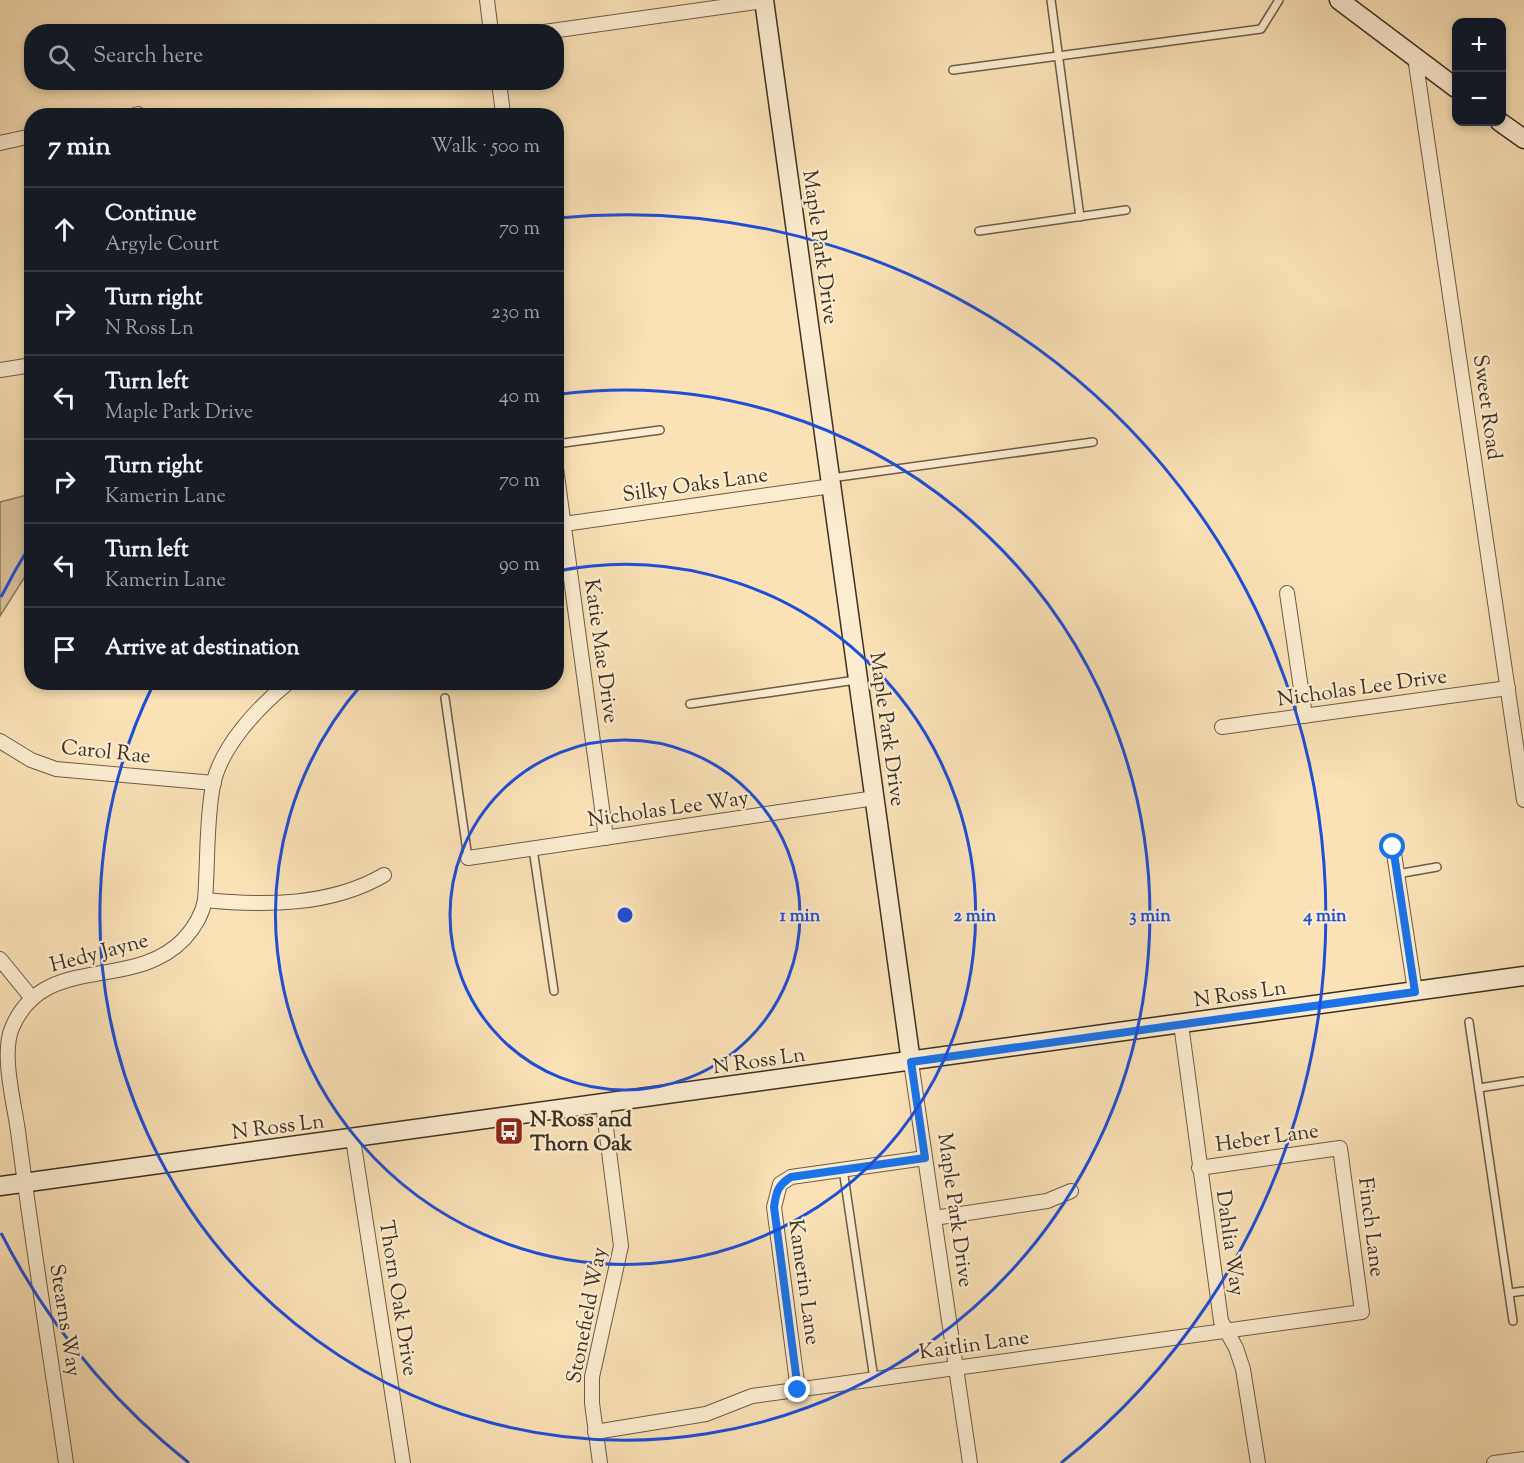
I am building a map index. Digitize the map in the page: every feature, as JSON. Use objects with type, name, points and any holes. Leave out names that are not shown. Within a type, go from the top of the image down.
[{"type":"main road","name":"Maple Park Drive","points":[[764,0],[911,1062]]},
{"type":"main road","points":[[1339,0],[1452,85]]},
{"type":"main road","points":[[1506,126],[1524,139]]},
{"type":"main road","name":"N Ross Ln","points":[[0,1186],[1524,976]]},
{"type":"street","points":[[487,0],[490,24]]},
{"type":"street","points":[[564,29],[764,0]]},
{"type":"street","name":"Sweet Road","points":[[1415,57],[1524,800]]},
{"type":"street","points":[[500,90],[502,108]]},
{"type":"street","points":[[0,143],[24,138]]},
{"type":"street","points":[[0,370],[24,366]]},
{"type":"street","name":"Silky Oaks Lane","points":[[564,524],[832,482]]},
{"type":"street","name":"Katie Mae Drive","points":[[564,524],[606,838]]},
{"type":"street","points":[[1287,593],[1305,716]]},
{"type":"street","name":"Nicholas Lee Drive","points":[[1222,728],[1508,688]]},
{"type":"street","name":"Hedy Jayne","points":[[24,1183],[8,1042],[16,1019],[31,997],[51,984],[72,977],[117,972],[152,962],[165,956],[192,931],[203,910],[205,900],[213,783],[240,732],[268,699],[279,690]]},
{"type":"street","name":"Carol Rae","points":[[0,741],[31,760],[56,769],[213,783]]},
{"type":"street","name":"Nicholas Lee Way","points":[[468,858],[875,798]]},
{"type":"street","points":[[1393,847],[1415,992]]},
{"type":"street","points":[[205,900],[259,904],[292,902],[350,891],[384,876]]},
{"type":"street","points":[[0,959],[31,997]]},
{"type":"street","name":"Dahlia Way","points":[[1180,1024],[1221,1321],[1236,1348],[1245,1377],[1258,1463]]},
{"type":"street","name":"Maple Park Drive","points":[[911,1062],[970,1463]]},
{"type":"street","name":"Stonefield Way","points":[[600,1463],[595,1432],[592,1377],[621,1246],[603,1104]]},
{"type":"street","name":"Thorn Oak Drive","points":[[353,1139],[403,1463]]},
{"type":"street","name":"Heber Lane","points":[[1199,1168],[1340,1148]]},
{"type":"street","name":"Finch Lane","points":[[1340,1148],[1362,1312]]},
{"type":"street","name":"Kamerin Lane","points":[[798,1390],[774,1207],[780,1184],[791,1177],[925,1158]]},
{"type":"street","name":"Stearns Way","points":[[24,1183],[66,1463]]},
{"type":"street","points":[[934,1218],[1047,1201],[1071,1191]]},
{"type":"street","name":"Kaitlin Lane","points":[[595,1432],[706,1414],[752,1396],[1225,1329],[1362,1312]]},
{"type":"street","points":[[1494,1463],[1524,1459]]},
{"type":"lane","points":[[1051,0],[1080,217]]},
{"type":"lane","points":[[953,70],[1261,28],[1280,0]]},
{"type":"lane","points":[[979,231],[1126,210]]},
{"type":"lane","points":[[564,443],[660,430]]},
{"type":"lane","points":[[832,482],[1093,442]]},
{"type":"lane","points":[[690,704],[859,680]]},
{"type":"lane","points":[[445,698],[468,858]]},
{"type":"lane","points":[[533,849],[554,991]]},
{"type":"lane","points":[[1397,874],[1437,867]]},
{"type":"lane","points":[[1469,1022],[1513,1322]]},
{"type":"lane","points":[[1479,1088],[1524,1081]]},
{"type":"lane","points":[[843,1169],[874,1379]]},
{"type":"lane","points":[[1509,1293],[1524,1291]]},
{"type":"shaded area","points":[[24,496],[24,578],[0,616],[0,502]]},
{"type":"place","name":"N Ross and Thorn Oak","points":[[509,1131]]},
{"type":"route","points":[[798,1390],[774,1207],[776,1193],[780,1184],[791,1177],[925,1158],[911,1062],[1415,992],[1393,847]]}]
